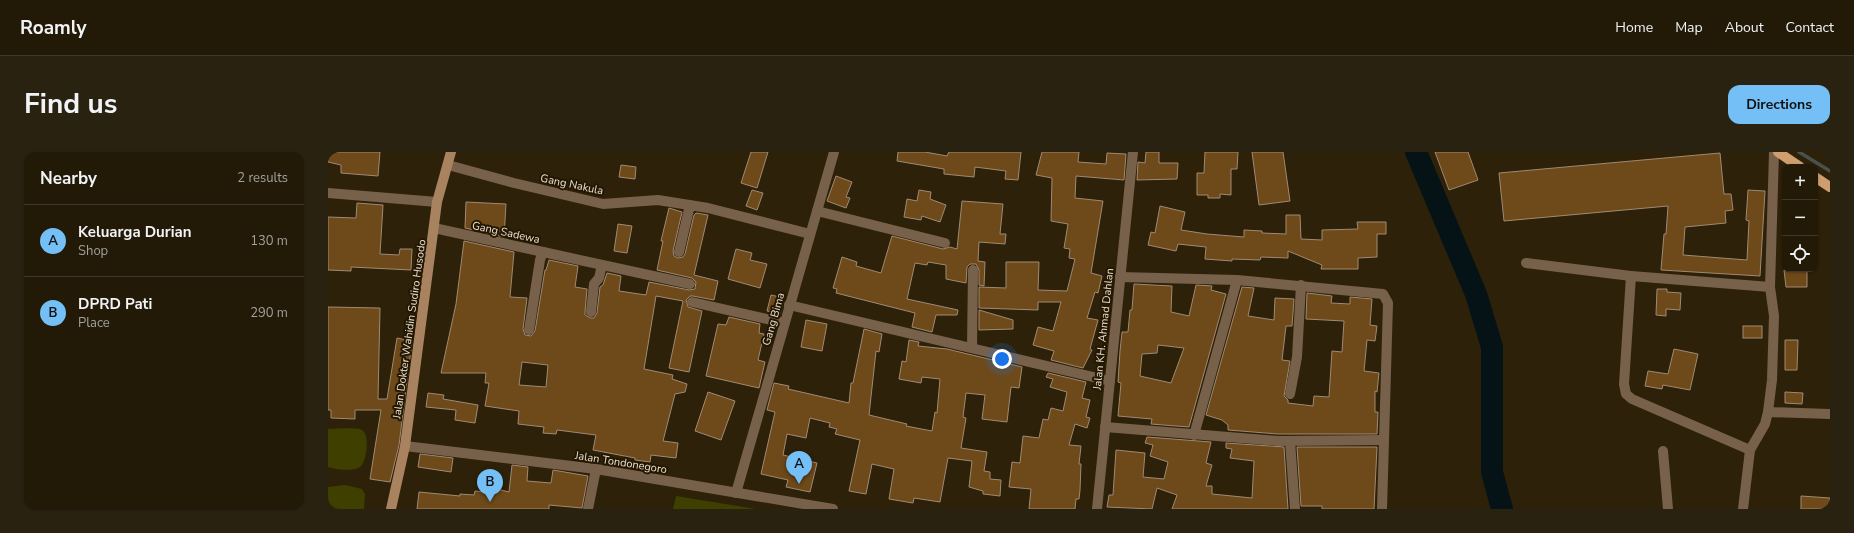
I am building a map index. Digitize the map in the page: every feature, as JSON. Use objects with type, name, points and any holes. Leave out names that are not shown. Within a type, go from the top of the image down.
[{"type":"main road","name":"Jalan Dokter Wahidin Sudiro Husodo","points":[[391,509],[405,446],[437,202],[451,152]]},
{"type":"main road","points":[[1778,152],[1796,164]]},
{"type":"main road","points":[[1818,179],[1830,187]]},
{"type":"street","name":"Gang Bima","points":[[736,493],[834,152]]},
{"type":"street","name":"Jalan KH. Ahmad Dahlan","points":[[1097,509],[1133,152]]},
{"type":"street","points":[[1742,509],[1750,450],[1765,424],[1772,380],[1774,316],[1770,287],[1774,152]]},
{"type":"street","name":"Gang Nakula","points":[[448,165],[514,183],[603,204],[658,200],[690,205],[810,234]]},
{"type":"street","points":[[328,193],[437,202]]},
{"type":"street","points":[[679,252],[690,205]]},
{"type":"street","points":[[817,211],[945,243]]},
{"type":"street","name":"Gang Sadewa","points":[[434,228],[544,252],[540,260],[529,330]]},
{"type":"street","points":[[544,252],[690,284]]},
{"type":"street","points":[[1526,263],[1631,276],[1770,287]]},
{"type":"street","points":[[591,312],[594,284],[599,278],[602,265]]},
{"type":"street","points":[[972,348],[973,270]]},
{"type":"street","points":[[1631,276],[1624,384],[1626,394],[1632,399],[1750,450]]},
{"type":"street","points":[[1120,277],[1237,280],[1379,292],[1386,297],[1388,303],[1382,509]]},
{"type":"street","points":[[1194,435],[1237,280]]},
{"type":"street","points":[[1290,394],[1297,357],[1300,285]]},
{"type":"street","points":[[692,302],[784,323]]},
{"type":"street","points":[[789,305],[1110,380]]},
{"type":"street","points":[[1768,412],[1830,414]]},
{"type":"street","points":[[1105,427],[1290,442],[1384,440]]},
{"type":"street","points":[[1290,442],[1295,509]]},
{"type":"street","name":"Jalan Tondonegoro","points":[[405,446],[596,469],[833,509]]},
{"type":"street","points":[[1663,451],[1668,509]]},
{"type":"street","points":[[588,509],[596,469]]},
{"type":"shaded area","points":[[346,428],[362,430],[366,437],[367,448],[365,459],[361,466],[350,470],[340,470],[328,467],[328,429]]},
{"type":"shaded area","points":[[345,485],[362,489],[365,494],[364,509],[328,509],[328,487]]},
{"type":"shaded area","points":[[676,496],[756,509],[673,509]]},
{"type":"building","points":[[330,152],[380,152],[378,176],[341,173],[341,165],[328,162]]},
{"type":"building","points":[[751,152],[768,152],[757,188],[741,183]]},
{"type":"building","points":[[898,152],[925,152],[947,156],[949,152],[1021,152],[1018,180],[1005,179],[1006,171],[975,167],[974,177],[944,174],[944,169],[897,161]]},
{"type":"building","points":[[1042,152],[1079,152],[1078,162],[1106,164],[1107,153],[1126,154],[1124,180],[1076,176],[1075,198],[1103,201],[1091,273],[1102,276],[1098,293],[1095,292],[1087,318],[1098,320],[1090,349],[1092,350],[1083,368],[1051,360],[1054,351],[1033,345],[1038,327],[1053,331],[1061,302],[1038,302],[1038,310],[979,308],[979,287],[1006,288],[1006,262],[1039,262],[1038,290],[1067,291],[1075,259],[1069,258],[1070,249],[1064,248],[1068,224],[1051,221],[1052,178],[1036,175]]},
{"type":"building","points":[[1146,152],[1159,152],[1159,163],[1178,163],[1177,179],[1137,180],[1138,162],[1145,163]]},
{"type":"building","points":[[1205,152],[1238,152],[1237,169],[1231,169],[1231,195],[1220,194],[1220,198],[1208,198],[1208,195],[1197,195],[1197,173],[1204,173]]},
{"type":"building","points":[[1252,152],[1283,152],[1290,201],[1259,205]]},
{"type":"building","points":[[1435,152],[1468,152],[1478,180],[1449,190]]},
{"type":"building","points":[[1720,153],[1724,194],[1731,194],[1733,210],[1725,211],[1726,223],[1685,227],[1683,255],[1747,260],[1749,221],[1746,220],[1748,190],[1765,191],[1760,276],[1661,270],[1668,206],[1504,221],[1499,173]]},
{"type":"building","points":[[621,165],[636,167],[635,179],[619,177]]},
{"type":"building","points":[[836,176],[852,182],[846,197],[850,198],[846,208],[827,201]]},
{"type":"building","points":[[752,190],[763,193],[757,210],[746,206]]},
{"type":"building","points":[[919,190],[931,192],[930,199],[946,205],[940,222],[922,216],[921,220],[904,217],[907,199],[917,201]]},
{"type":"building","points":[[962,201],[1003,204],[1000,234],[1006,234],[1005,244],[979,242],[978,261],[985,262],[984,286],[979,285],[979,270],[976,264],[970,264],[967,267],[966,283],[946,279],[946,265],[928,262],[927,265],[915,263],[907,299],[958,310],[957,315],[936,315],[932,332],[912,327],[915,313],[836,293],[837,289],[833,288],[842,257],[857,262],[856,266],[881,273],[892,236],[943,249],[950,247],[957,249]]},
{"type":"building","points":[[466,202],[506,204],[504,237],[465,228]]},
{"type":"building","points":[[357,203],[383,205],[380,254],[399,255],[400,249],[412,249],[411,270],[351,267],[351,271],[328,270],[328,217],[356,218]]},
{"type":"building","points":[[1160,206],[1185,212],[1181,230],[1207,234],[1244,237],[1244,230],[1262,231],[1262,233],[1286,234],[1286,215],[1300,215],[1301,239],[1322,240],[1322,230],[1358,229],[1357,222],[1386,222],[1386,234],[1377,234],[1377,257],[1358,258],[1358,269],[1321,269],[1322,265],[1288,251],[1288,258],[1261,257],[1260,260],[1232,259],[1232,261],[1205,259],[1206,247],[1178,244],[1176,251],[1148,245],[1151,232],[1155,233]]},
{"type":"building","points":[[669,208],[682,212],[673,251],[674,256],[678,258],[683,257],[685,254],[694,215],[696,213],[708,215],[694,275],[718,281],[714,300],[690,296],[686,300],[688,307],[702,311],[689,372],[669,368],[683,301],[656,296],[644,369],[673,375],[672,379],[687,384],[685,392],[675,394],[663,441],[678,443],[676,458],[651,455],[650,462],[635,460],[635,458],[593,450],[596,435],[557,430],[556,434],[543,433],[544,427],[518,424],[519,411],[485,406],[489,383],[485,383],[486,373],[441,373],[456,304],[464,241],[514,252],[510,297],[527,298],[523,329],[525,335],[531,336],[535,331],[545,270],[549,260],[578,266],[575,287],[587,289],[585,315],[590,318],[594,318],[597,313],[600,287],[603,285],[607,273],[621,276],[619,291],[646,295],[649,282],[689,290],[695,289],[696,282],[692,278],[657,270],[663,241],[661,241]],"holes":[[[522,362],[548,365],[546,387],[519,385]]]},
{"type":"building","points":[[618,224],[632,226],[627,253],[614,251]]},
{"type":"building","points":[[736,249],[752,253],[750,260],[767,264],[760,288],[728,279]]},
{"type":"building","points":[[1784,272],[1807,272],[1807,287],[1786,287]]},
{"type":"building","points":[[1134,284],[1172,286],[1171,312],[1189,316],[1196,285],[1212,286],[1211,290],[1226,294],[1189,427],[1151,424],[1152,419],[1118,416],[1121,383],[1118,382],[1122,332],[1128,332],[1130,310],[1132,310]],"holes":[[[1158,345],[1184,348],[1171,383],[1140,376],[1142,354],[1157,353]]]},
{"type":"building","points":[[1242,287],[1254,288],[1248,316],[1274,320],[1275,298],[1294,299],[1292,326],[1286,326],[1282,360],[1290,361],[1284,396],[1288,400],[1288,403],[1313,406],[1314,396],[1329,397],[1332,351],[1342,352],[1344,321],[1306,319],[1307,293],[1332,296],[1331,303],[1350,304],[1350,297],[1372,299],[1370,325],[1377,326],[1375,341],[1367,340],[1364,371],[1379,373],[1377,392],[1375,391],[1375,412],[1378,412],[1377,434],[1278,434],[1228,430],[1228,425],[1222,420],[1206,415]]},
{"type":"building","points":[[1657,289],[1667,289],[1667,292],[1681,293],[1680,310],[1666,309],[1666,316],[1656,315]]},
{"type":"building","points":[[771,295],[784,298],[780,314],[767,311]]},
{"type":"building","points":[[328,307],[380,308],[378,399],[387,399],[397,338],[412,341],[399,445],[390,482],[370,479],[381,410],[355,410],[355,419],[331,418],[331,410],[328,410]]},
{"type":"building","points":[[979,310],[1013,320],[1013,329],[979,330]]},
{"type":"building","points":[[729,317],[760,324],[759,333],[764,334],[758,360],[765,362],[759,388],[706,376],[718,324],[726,325]]},
{"type":"building","points":[[806,320],[827,324],[822,351],[801,347]]},
{"type":"building","points":[[1743,326],[1762,326],[1762,338],[1743,338]]},
{"type":"building","points":[[864,329],[882,334],[879,352],[876,351],[869,415],[907,424],[906,426],[932,431],[935,412],[937,413],[940,379],[922,377],[921,383],[899,379],[902,361],[906,362],[909,340],[919,342],[918,346],[947,349],[1022,367],[1019,388],[1011,387],[1007,422],[982,419],[985,395],[966,393],[963,417],[966,418],[961,448],[987,452],[984,471],[990,472],[990,479],[1001,480],[1000,496],[983,494],[983,491],[969,487],[972,461],[948,458],[940,502],[914,498],[913,503],[889,499],[894,469],[872,464],[866,494],[849,491],[860,440],[835,434],[837,429],[829,427],[830,423],[810,418],[806,438],[787,434],[783,455],[817,463],[810,492],[786,487],[788,480],[761,474],[775,412],[767,410],[774,383],[789,386],[788,389],[849,403],[851,383],[853,383]]},
{"type":"building","points":[[1785,340],[1798,340],[1797,370],[1785,370]]},
{"type":"building","points":[[1674,349],[1698,354],[1690,390],[1663,385],[1662,389],[1645,386],[1648,371],[1668,374]]},
{"type":"building","points":[[1048,373],[1086,382],[1082,398],[1090,400],[1086,417],[1090,418],[1087,428],[1075,424],[1069,445],[1081,446],[1079,464],[1081,464],[1080,490],[1079,499],[1076,499],[1075,509],[1029,509],[1031,489],[1009,487],[1012,462],[1020,463],[1023,436],[1039,438],[1043,419],[1048,420],[1051,408],[1063,411],[1067,392],[1050,387],[1053,379],[1046,377]]},
{"type":"building","points":[[708,392],[735,401],[721,440],[695,431]]},
{"type":"building","points":[[1785,392],[1803,393],[1802,404],[1785,403]]},
{"type":"building","points":[[428,393],[444,395],[443,399],[478,405],[475,423],[455,420],[456,410],[426,407]]},
{"type":"building","points":[[1147,437],[1211,442],[1206,463],[1212,465],[1206,486],[1212,486],[1212,494],[1252,498],[1254,461],[1230,458],[1232,449],[1226,448],[1226,443],[1284,447],[1288,509],[1172,509],[1177,495],[1157,488],[1152,509],[1107,507],[1109,495],[1113,495],[1116,450],[1145,453],[1143,477],[1164,479],[1168,462],[1150,456],[1153,445],[1145,443]]},
{"type":"building","points":[[1297,447],[1377,447],[1374,509],[1322,509],[1322,506],[1301,506]]},
{"type":"building","points":[[420,454],[453,458],[451,472],[418,467]]},
{"type":"building","points":[[512,465],[528,467],[527,481],[551,483],[553,470],[588,476],[582,508],[549,505],[549,509],[417,509],[419,492],[460,496],[460,494],[474,495],[475,491],[488,492],[489,487],[509,492]]},
{"type":"building","points":[[1801,496],[1830,498],[1830,509],[1801,509]]},
{"type":"waterway","points":[[1416,152],[1476,294],[1492,347],[1492,472],[1502,509]]},
{"type":"waterway","points":[[1799,152],[1830,171]]},
{"type":"place","name":"Keluarga Durian","points":[[799,484]]},
{"type":"place","name":"DPRD Pati","points":[[490,502]]}]
